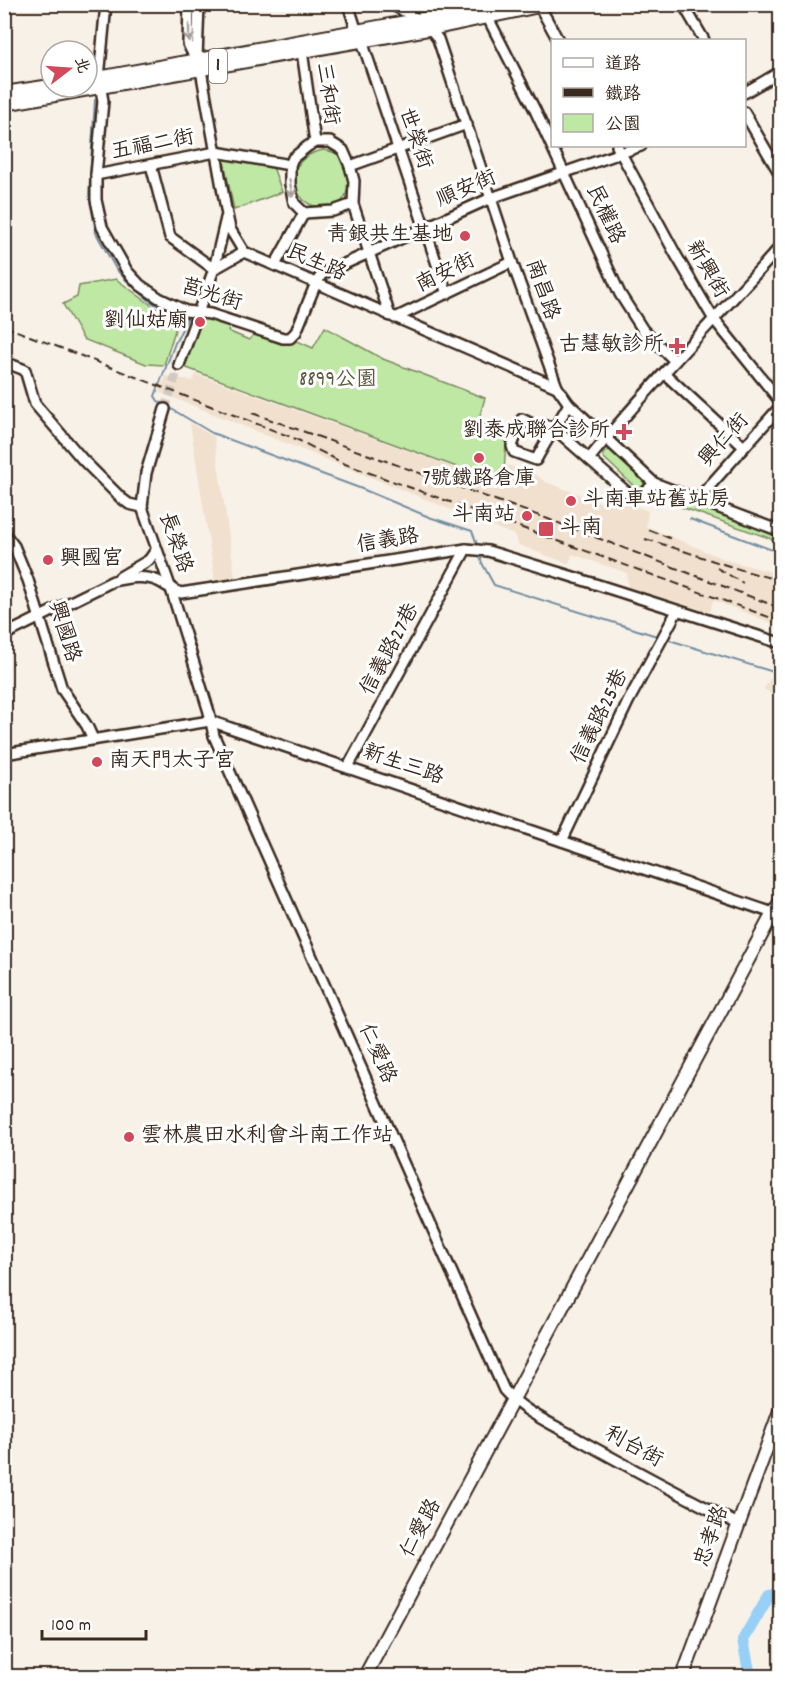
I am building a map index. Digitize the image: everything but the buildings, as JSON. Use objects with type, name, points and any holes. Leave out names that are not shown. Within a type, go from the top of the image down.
[{"type":"main road","name":"1","points":[[99,81],[360,36],[431,28],[486,13],[506,4]]},
{"type":"main road","name":"1","points":[[199,65],[302,51],[420,20],[541,5]]},
{"type":"main road","points":[[4,93],[39,88]]},
{"type":"main road","name":"1","points":[[4,104],[39,96]]},
{"type":"main road","name":"仁愛路","points":[[365,1677],[544,1346],[584,1266],[777,914]]},
{"type":"main road","name":"忠孝路","points":[[683,1677],[780,1411]]},
{"type":"street","name":"莒光街","points":[[99,54],[106,4]]},
{"type":"street","points":[[189,4],[188,44],[199,65]]},
{"type":"street","points":[[199,4],[199,65],[226,215],[230,230],[244,252],[214,269]]},
{"type":"street","name":"世榮街","points":[[348,4],[447,294]]},
{"type":"street","name":"南昌路","points":[[391,4],[431,28],[438,39],[512,262],[557,387],[569,404],[654,483],[780,531]]},
{"type":"street","points":[[683,4],[703,39]]},
{"type":"street","points":[[541,5],[558,39]]},
{"type":"street","name":"民權路","points":[[486,13],[551,144]]},
{"type":"street","name":"三和街","points":[[302,51],[315,142]]},
{"type":"street","points":[[746,92],[780,72]]},
{"type":"street","name":"莒光街","points":[[99,90],[104,101],[96,175],[96,200],[102,227],[121,263],[140,285],[159,298],[186,311],[210,314],[283,338],[290,338],[296,332],[316,283]]},
{"type":"street","points":[[746,115],[780,174]]},
{"type":"street","points":[[350,166],[467,124]]},
{"type":"street","points":[[353,204],[333,211],[304,213],[294,203],[290,184],[290,165],[293,158],[315,142],[330,142],[343,150],[354,181],[353,204],[392,317]]},
{"type":"street","name":"民權路","points":[[552,147],[620,294],[643,330],[675,361]]},
{"type":"street","name":"順安街","points":[[316,283],[322,274],[491,198],[564,172],[619,149]]},
{"type":"street","name":"新興街","points":[[619,149],[713,318],[780,401]]},
{"type":"street","points":[[216,152],[290,165]]},
{"type":"street","name":"五福二街","points":[[96,175],[216,152]]},
{"type":"street","points":[[151,165],[170,237],[214,269]]},
{"type":"street","points":[[275,265],[304,213]]},
{"type":"street","points":[[179,365],[214,269],[226,215]]},
{"type":"street","points":[[589,459],[713,318],[780,247]]},
{"type":"street","name":"民生路","points":[[244,252],[557,387]]},
{"type":"street","name":"南安街","points":[[392,317],[447,294],[512,262]]},
{"type":"street","name":"長榮路","points":[[4,362],[25,370],[35,404],[83,460],[121,498],[129,504],[142,507],[171,589],[210,721]]},
{"type":"street","points":[[664,373],[744,447]]},
{"type":"street","points":[[569,404],[555,429],[536,460],[514,452],[512,446],[522,419],[536,426],[548,426],[555,429],[630,495],[643,495],[654,483]]},
{"type":"street","name":"興仁街","points":[[697,500],[780,407]]},
{"type":"street","points":[[142,507],[146,473],[165,409]]},
{"type":"street","name":"興國路","points":[[4,532],[14,546],[41,618],[62,689],[93,739]]},
{"type":"street","name":"信義路","points":[[4,635],[114,581],[136,577],[146,578],[156,580],[181,592],[466,549],[500,555],[780,643]]},
{"type":"street","name":"信義路27巷","points":[[348,767],[466,549]]},
{"type":"street","points":[[114,581],[149,560],[156,550]]},
{"type":"street","name":"信義路25巷","points":[[562,841],[638,682],[677,611]]},
{"type":"street","name":"新生三路","points":[[4,754],[210,721],[777,914]]},
{"type":"street","name":"仁愛路","points":[[210,721],[214,736],[504,1390],[513,1400]]},
{"type":"street","name":"仁愛路","points":[[777,914],[780,900]]},
{"type":"street","name":"利台街","points":[[513,1400],[623,1464],[738,1524]]},
{"type":"shaded area","points":[[196,374],[502,485],[507,465],[602,503],[616,498],[648,511],[646,526],[726,560],[780,574],[780,626],[713,600],[710,612],[628,587],[627,573],[572,554],[569,564],[519,545],[514,535],[159,392],[166,376],[193,381]]},
{"type":"shaded area","points":[[190,423],[214,437],[235,577],[215,580]]},
{"type":"shaded area","points":[[773,674],[780,676],[780,699],[764,689]]},
{"type":"green space","points":[[323,150],[340,157],[345,167],[348,185],[342,201],[332,207],[320,208],[309,204],[300,196],[293,181],[294,173],[302,161],[315,152]]},
{"type":"green space","points":[[223,157],[273,167],[282,192],[234,210]]},
{"type":"green space","points":[[116,279],[177,324],[164,365],[146,364],[83,339],[63,304],[77,297],[79,286]]},
{"type":"green space","name":"8899公園","points":[[201,315],[231,325],[228,331],[249,340],[255,333],[272,341],[295,340],[313,348],[325,327],[383,359],[485,398],[478,422],[507,431],[503,484],[184,367]]},
{"type":"green space","points":[[613,448],[644,478],[643,487],[638,490],[603,457],[603,453]]},
{"type":"green space","points":[[683,499],[780,536],[780,542],[681,507]]},
{"type":"waterway","points":[[95,100],[89,194],[96,233],[116,269],[127,281],[151,302],[187,319],[175,343],[155,396],[158,401],[212,433],[362,489],[429,517],[472,531],[478,547]]},
{"type":"waterway","points":[[4,355],[26,364],[34,384]]},
{"type":"waterway","points":[[81,451],[90,460]]},
{"type":"waterway","points":[[690,519],[780,553]]},
{"type":"waterway","points":[[479,553],[494,585],[660,637]]},
{"type":"waterway","points":[[666,639],[780,674]]},
{"type":"waterway","points":[[750,1676],[743,1640],[769,1595],[780,1592]]},
{"type":"tunnel","points":[[165,409],[179,365]]},
{"type":"railway","points":[[4,326],[296,439],[345,464],[780,621]]},
{"type":"railway","points":[[252,413],[548,519],[780,608]]},
{"type":"railway","points":[[649,530],[672,539]]},
{"type":"railway","points":[[645,539],[780,580]]},
{"type":"railway","points":[[717,568],[743,583]]},
{"type":"place","name":"青銀共生基地","points":[[465,236]]},
{"type":"place","name":"劉仙姑廟","points":[[200,322]]},
{"type":"place","name":"古慧敏診所","points":[[677,346]]},
{"type":"place","name":"劉泰成聯合診所","points":[[624,432]]},
{"type":"place","name":"7號鐵路倉庫","points":[[479,458]]},
{"type":"place","name":"斗南車站舊站房","points":[[571,501]]},
{"type":"place","name":"斗南站","points":[[527,516]]},
{"type":"place","name":"斗南","points":[[546,529]]},
{"type":"place","name":"興國宮","points":[[48,560]]},
{"type":"place","name":"南天門太子宮","points":[[97,762]]},
{"type":"place","name":"雲林農田水利會斗南工作站","points":[[129,1137]]}]
